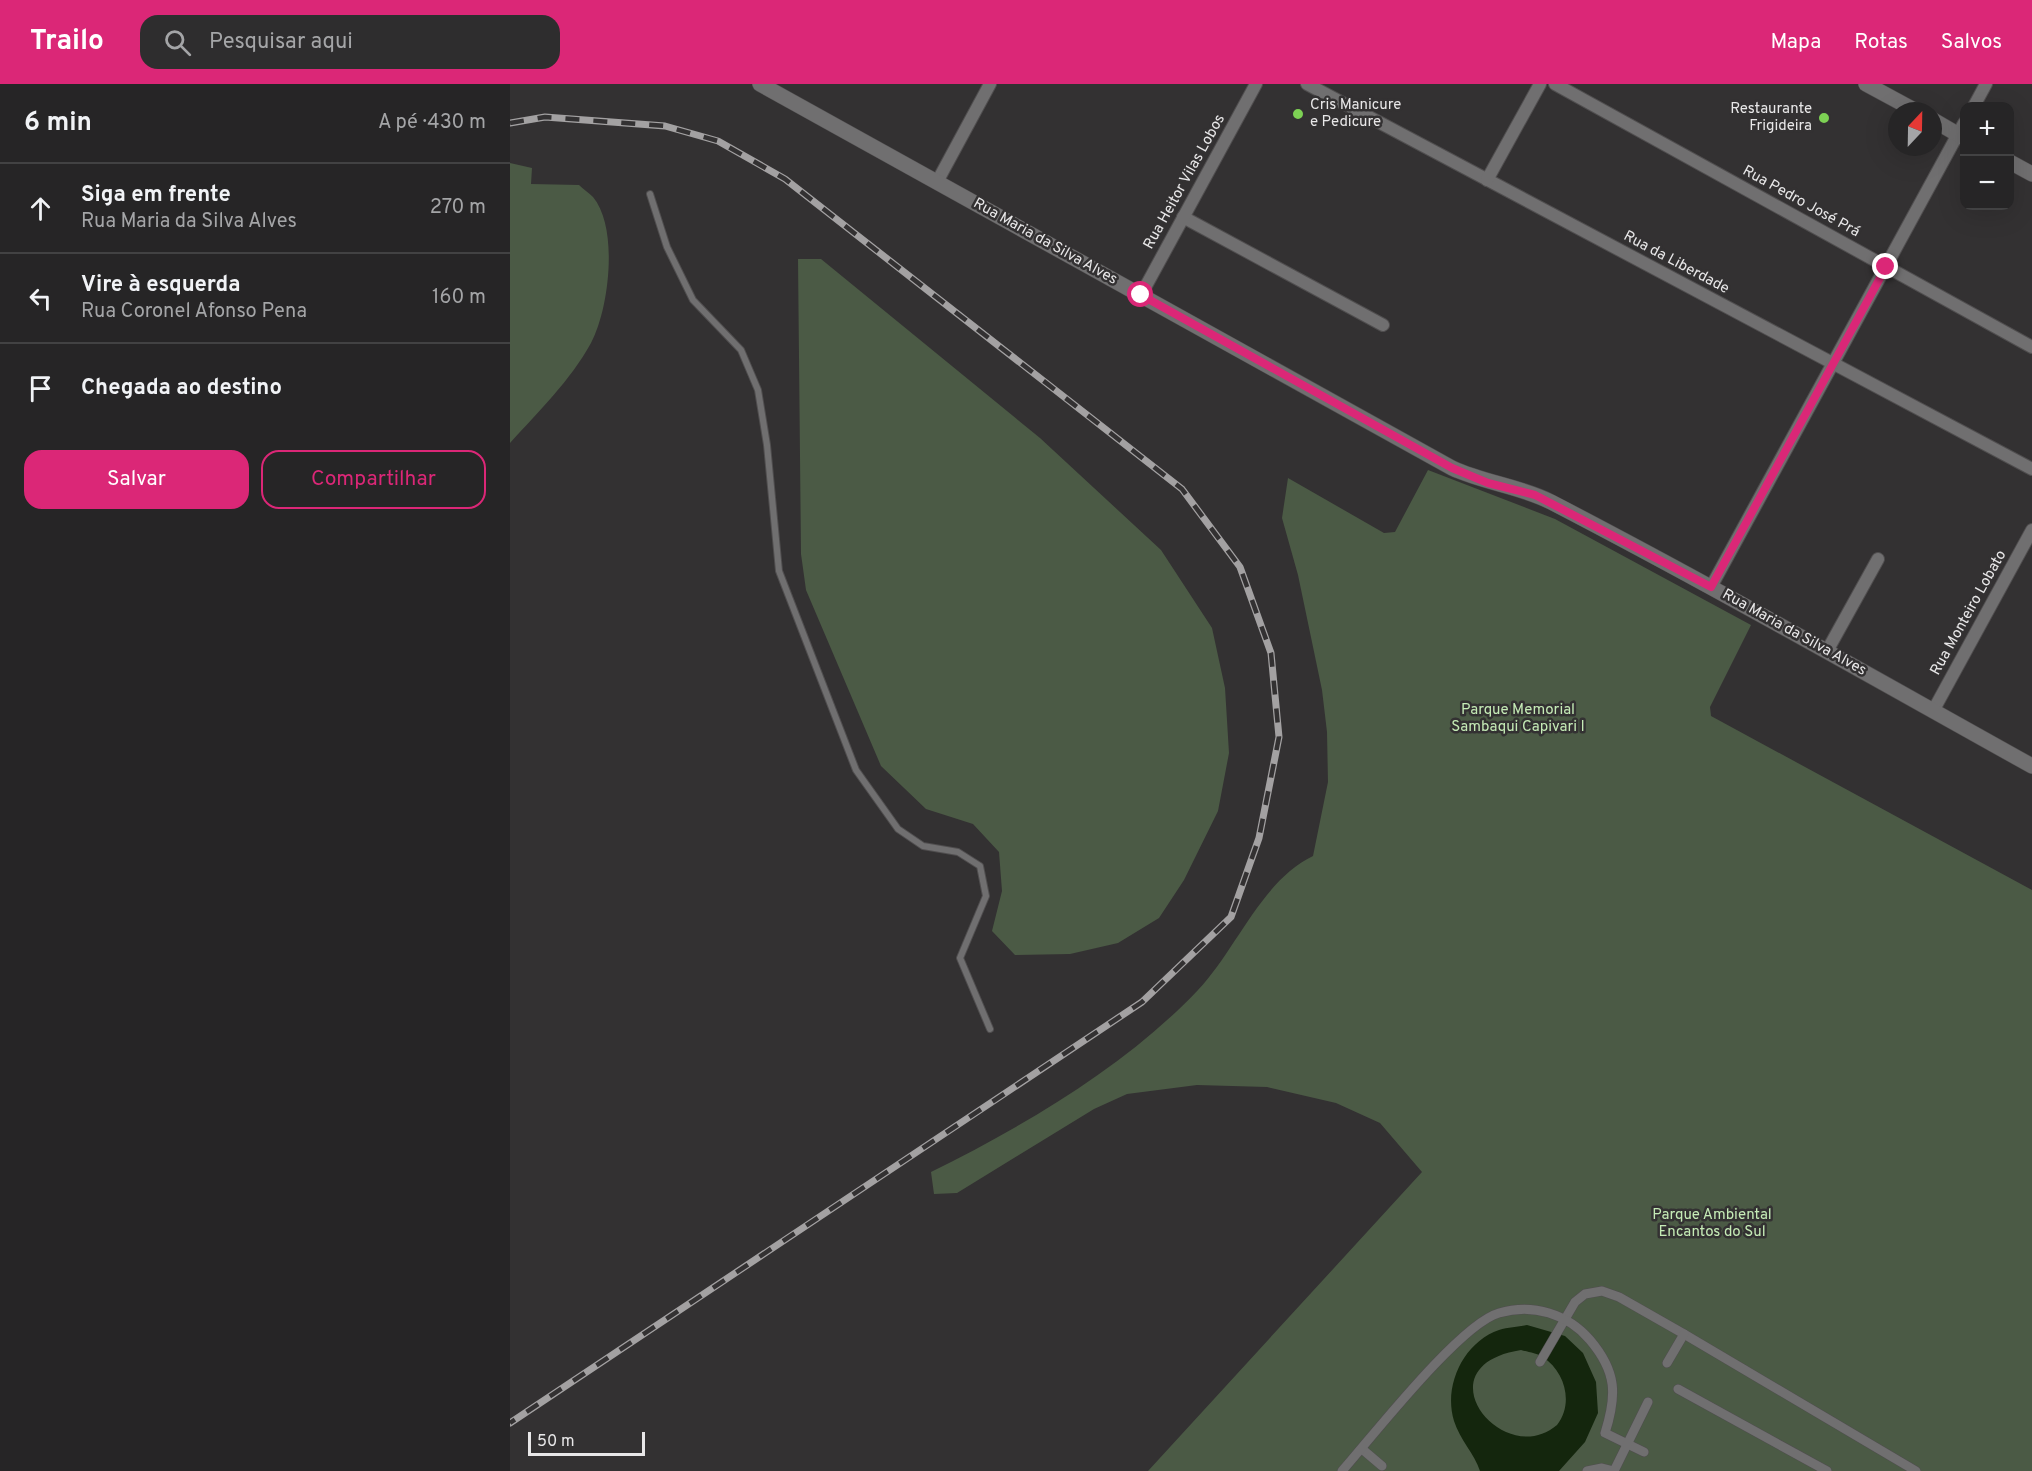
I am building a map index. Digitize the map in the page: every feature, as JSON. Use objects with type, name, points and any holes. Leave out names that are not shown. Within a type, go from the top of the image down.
[{"type":"street","name":"Rua Maria da Silva Alves","points":[[760,84],[1452,468],[1488,483],[1535,495],[1711,587],[2032,766]]},
{"type":"street","points":[[937,182],[990,84]]},
{"type":"street","name":"Rua Heitor Vilas Lobos","points":[[1141,295],[1256,84]]},
{"type":"street","name":"Rua da Liberdade","points":[[1307,84],[2032,469]]},
{"type":"street","points":[[1487,180],[1540,84]]},
{"type":"street","name":"Rua Pedro José Prá","points":[[1555,84],[2032,347]]},
{"type":"street","points":[[1866,84],[1899,102]]},
{"type":"street","points":[[1976,102],[1986,84]]},
{"type":"street","points":[[1942,124],[1960,131]]},
{"type":"street","points":[[1711,587],[1960,136]]},
{"type":"street","points":[[2014,164],[2032,174]]},
{"type":"street","points":[[1183,217],[1383,325]]},
{"type":"street","name":"Rua Monteiro Lobato","points":[[1933,711],[2032,530]]},
{"type":"street","points":[[1827,651],[1878,559]]},
{"type":"street","points":[[1540,1362],[1575,1302],[1585,1294],[1602,1291],[1684,1334],[1916,1471]]},
{"type":"street","points":[[1342,1471],[1468,1331],[1498,1313],[1538,1311],[1566,1317],[1582,1330],[1597,1348],[1611,1374],[1615,1395],[1605,1433],[1644,1452]]},
{"type":"street","points":[[1667,1363],[1684,1334]]},
{"type":"street","points":[[1678,1389],[1769,1445],[1822,1470]]},
{"type":"street","points":[[1587,1471],[1602,1468],[1614,1471],[1648,1402]]},
{"type":"street","points":[[1362,1449],[1382,1466]]},
{"type":"lane","points":[[650,194],[667,247],[693,300],[741,350],[758,390],[767,445],[779,571],[856,770],[898,829],[923,846],[958,852],[980,866],[986,896],[960,958],[990,1029]]},
{"type":"green space","points":[[510,163],[532,168],[531,184],[579,185],[590,194],[601,211],[609,248],[603,311],[591,343],[564,383],[510,443]]},
{"type":"green space","points":[[798,259],[821,259],[1040,438],[1161,550],[1212,628],[1225,688],[1229,753],[1218,811],[1184,880],[1159,918],[1118,943],[1070,954],[1015,955],[992,931],[1002,891],[999,852],[973,824],[926,809],[881,766],[806,590],[801,554]]},
{"type":"green space","points":[[1428,470],[1555,519],[1751,625],[1710,707],[1711,716],[2032,890],[2032,1471],[1148,1471],[1422,1172],[1380,1123],[1336,1103],[1267,1087],[1197,1085],[1127,1094],[1094,1109],[957,1193],[934,1194],[931,1172],[1002,1135],[1072,1092],[1106,1069],[1170,1018],[1212,974],[1264,898],[1279,881],[1295,867],[1313,856],[1328,782],[1327,732],[1322,690],[1298,575],[1282,518],[1288,478],[1384,533],[1395,532]]},
{"type":"shaded area","points":[[1527,1325],[1565,1336],[1583,1353],[1596,1382],[1598,1413],[1585,1442],[1559,1471],[1480,1471],[1454,1421],[1451,1393],[1454,1380],[1466,1355],[1476,1344],[1499,1330]],"holes":[[[1521,1350],[1541,1356],[1551,1363],[1565,1388],[1565,1407],[1557,1425],[1536,1436],[1514,1435],[1495,1426],[1480,1411],[1473,1393],[1476,1375],[1491,1360]]]},
{"type":"railway","points":[[510,123],[545,117],[665,126],[718,141],[785,179],[1182,489],[1240,567],[1271,653],[1279,737],[1259,838],[1231,917],[1142,1002],[510,1423]]},
{"type":"place","name":"Cris Manicure e Pedicure","points":[[1298,114]]},
{"type":"place","name":"Restaurante Frigideira","points":[[1824,118]]},
{"type":"route","points":[[1141,295],[1452,468],[1488,483],[1535,495],[1551,502],[1609,535],[1666,562],[1711,587],[1886,267]]},
{"type":"park label","name":"Parque Memorial Sambaqui Capivari I","points":[[1518,718]]},
{"type":"park label","name":"Parque Ambiental Encantos do Sul","points":[[1712,1224]]}]
